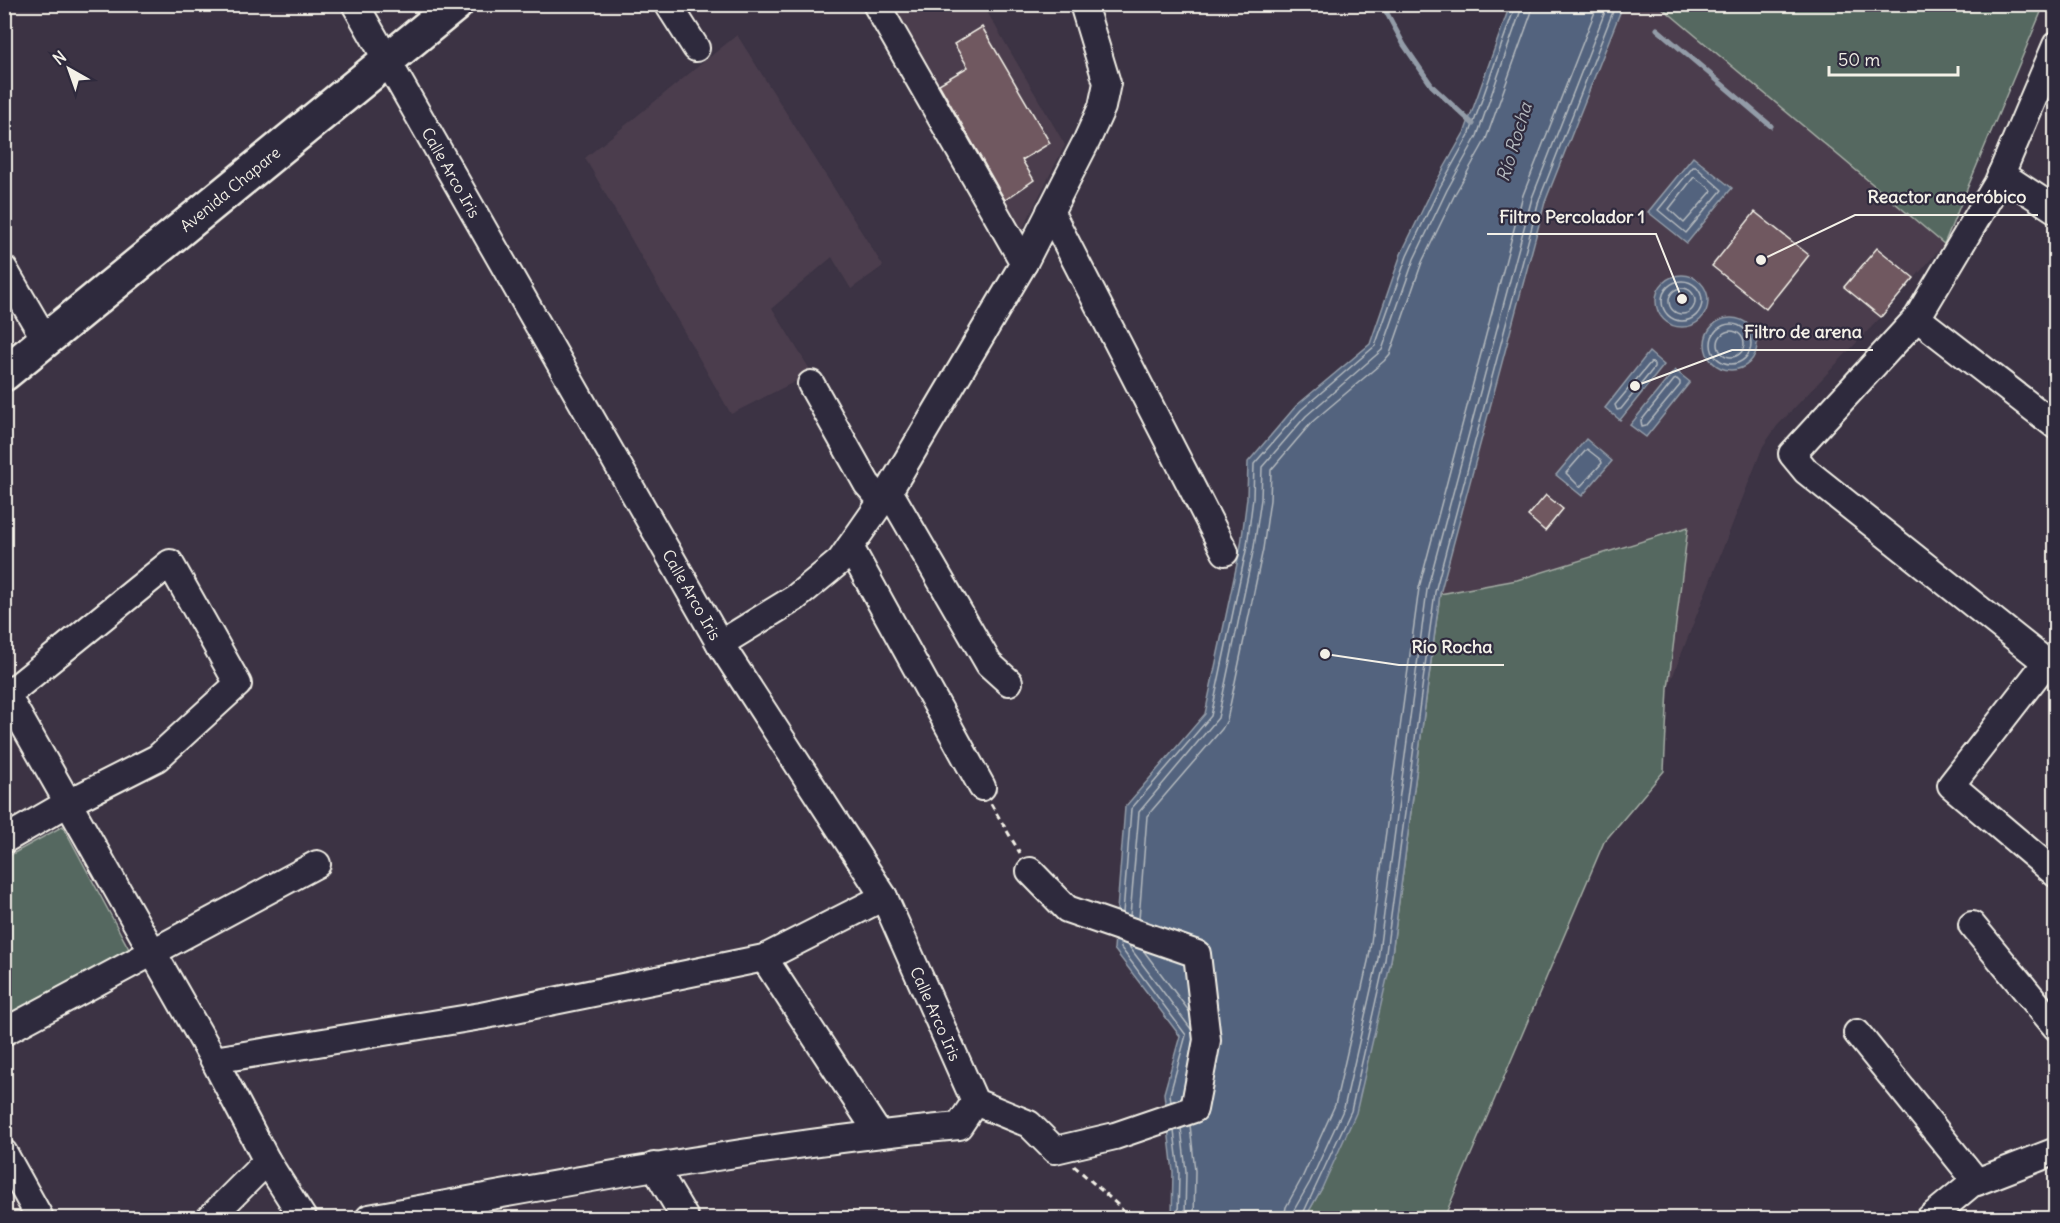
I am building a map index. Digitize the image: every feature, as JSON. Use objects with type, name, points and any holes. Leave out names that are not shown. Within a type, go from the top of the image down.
[{"type":"main road","name":"Avenida Chapare","points":[[4,374],[456,4]]},
{"type":"street","name":"Calle Arco Iris","points":[[354,4],[720,644],[884,897],[975,1102]]},
{"type":"street","points":[[668,4],[696,48]]},
{"type":"street","points":[[876,4],[1024,263]]},
{"type":"street","points":[[720,644],[795,598],[840,561],[886,496],[1024,263],[1102,107],[1107,83],[1083,4]]},
{"type":"street","points":[[2055,45],[1997,184],[1917,318],[1792,454],[1806,471],[2051,666],[1951,785],[2055,874]]},
{"type":"street","points":[[2001,174],[2055,210]]},
{"type":"street","points":[[1050,211],[1225,552]]},
{"type":"street","points":[[4,269],[46,340]]},
{"type":"street","points":[[1917,318],[2055,426]]},
{"type":"street","points":[[811,384],[867,484],[886,496],[989,664],[1009,682]]},
{"type":"street","points":[[850,547],[982,787]]},
{"type":"street","points":[[4,840],[68,803],[157,758],[237,684],[170,563],[6,692],[68,803],[214,1060],[267,1161],[303,1218]]},
{"type":"street","points":[[4,1032],[317,864]]},
{"type":"street","points":[[369,1218],[654,1167],[878,1133],[959,1126],[975,1102],[1029,1124],[1055,1150],[1114,1136],[1194,1109],[1207,1040],[1197,954],[1067,909],[1030,871]]},
{"type":"street","points":[[214,1060],[481,1016],[764,958],[884,897]]},
{"type":"street","points":[[1972,925],[2051,1014]]},
{"type":"street","points":[[764,958],[878,1133]]},
{"type":"street","points":[[1857,1033],[1977,1182]]},
{"type":"street","points":[[1930,1218],[1971,1184],[2055,1151]]},
{"type":"street","points":[[4,1153],[40,1218]]},
{"type":"street","points":[[210,1218],[267,1161]]},
{"type":"street","points":[[654,1167],[685,1218]]},
{"type":"path","points":[[982,787],[1030,871]]},
{"type":"path","points":[[1055,1150],[1118,1205],[1129,1218]]},
{"type":"shaded area","points":[[886,5],[983,5],[1065,145],[1018,238]]},
{"type":"shaded area","points":[[1623,5],[1659,5],[1944,244],[1881,317],[1777,426],[1763,446],[1668,688],[1444,1218],[1305,1218],[1322,1188],[1391,961],[1440,594],[1545,202]]},
{"type":"shaded area","points":[[737,35],[883,266],[851,289],[832,257],[772,308],[812,373],[731,414],[585,158]]},
{"type":"green space","points":[[1659,5],[2044,5],[1944,244]]},
{"type":"green space","points":[[1688,527],[1668,688],[1664,771],[1604,842],[1444,1218],[1305,1218],[1322,1188],[1391,961],[1440,594],[1517,580]]},
{"type":"green space","points":[[63,826],[130,951],[5,1020],[5,858]]},
{"type":"water","name":"Río Rocha","points":[[1510,5],[1623,5],[1545,202],[1440,594],[1391,961],[1356,1113],[1322,1188],[1305,1218],[1172,1218],[1173,1172],[1164,1093],[1180,1036],[1114,949],[1125,807],[1205,714],[1241,545],[1247,498],[1248,462],[1296,406],[1370,344],[1401,254],[1435,184],[1465,131]]},
{"type":"water","points":[[1693,157],[1732,188],[1687,243],[1648,212]]},
{"type":"water","points":[[1677,275],[1687,275],[1701,282],[1708,301],[1701,320],[1687,327],[1677,327],[1667,323],[1660,316],[1656,306],[1656,296],[1660,286],[1667,279]]},
{"type":"water","points":[[1726,318],[1736,318],[1750,325],[1757,344],[1750,363],[1736,370],[1726,370],[1716,366],[1709,359],[1705,349],[1705,339],[1709,329],[1716,322]]},
{"type":"water","points":[[1649,352],[1664,365],[1620,420],[1605,408]]},
{"type":"water","points":[[1675,370],[1690,382],[1646,437],[1630,425]]},
{"type":"water","points":[[1586,439],[1612,461],[1582,496],[1556,475]]},
{"type":"building","points":[[982,27],[1050,143],[1022,160],[1034,180],[1005,200],[939,84],[968,67],[954,44]]},
{"type":"building","points":[[1755,212],[1809,255],[1766,309],[1712,266]]},
{"type":"building","points":[[1877,248],[1914,278],[1881,317],[1844,287]]},
{"type":"building","points":[[1546,495],[1563,509],[1545,531],[1528,516]]},
{"type":"waterway","points":[[1382,4],[1404,45],[1432,86],[1473,124]]},
{"type":"waterway","points":[[1657,29],[1771,126]]},
{"type":"place","name":"Reactor anaeróbico","points":[[1761,260]]},
{"type":"place","name":"Filtro Percolador 1","points":[[1682,299]]},
{"type":"place","name":"Filtro de arena","points":[[1635,386]]},
{"type":"place","name":"Río Rocha","points":[[1325,654]]}]
